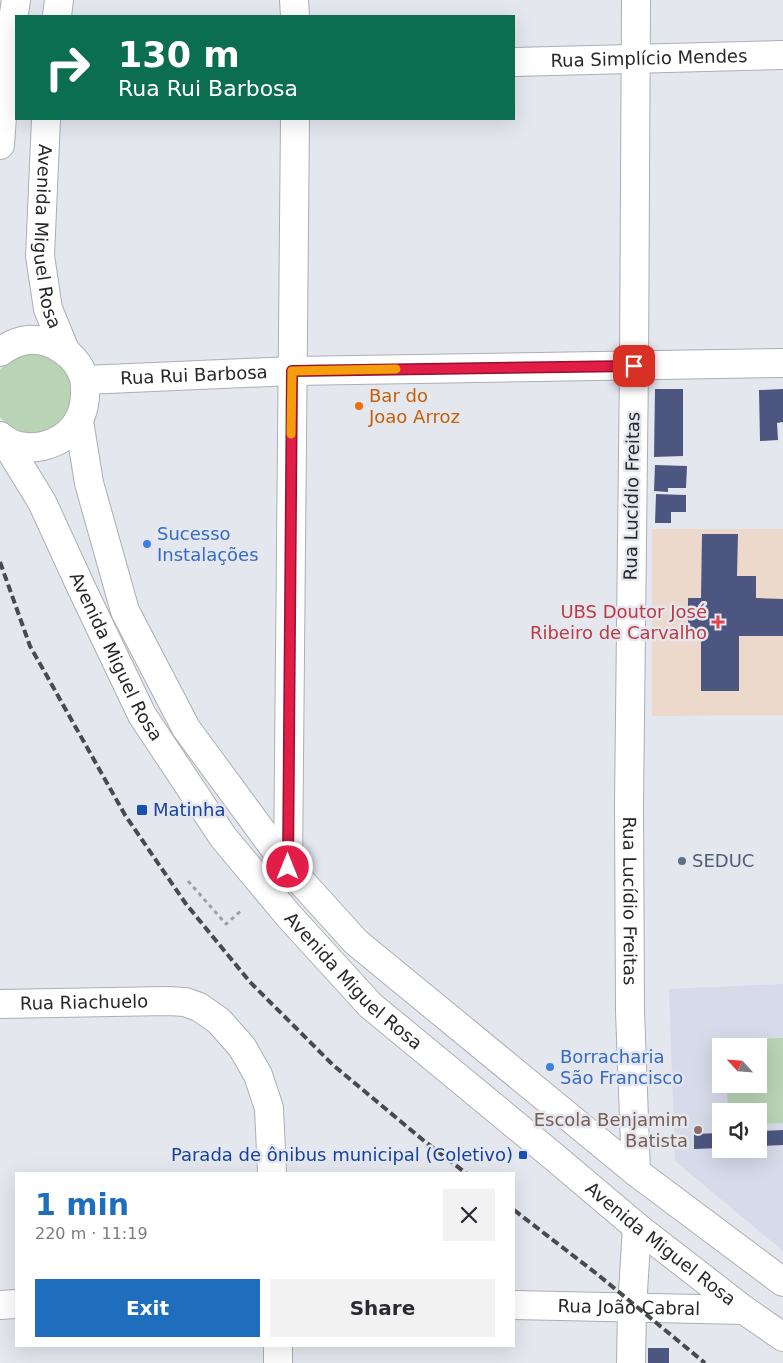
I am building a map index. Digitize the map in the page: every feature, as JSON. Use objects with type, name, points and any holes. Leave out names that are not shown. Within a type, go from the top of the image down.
[{"type":"street","points":[[0,145],[10,74],[16,0]]},
{"type":"street","points":[[57,15],[59,0]]},
{"type":"street","points":[[294,0],[295,15]]},
{"type":"street","name":"Rua Lucídio Freitas","points":[[636,0],[629,804],[630,1011],[636,1172]]},
{"type":"street","name":"Rua Simplício Mendes","points":[[515,62],[783,55]]},
{"type":"street","name":"Avenida Miguel Rosa","points":[[46,120],[40,256],[48,309],[65,350]]},
{"type":"street","points":[[288,867],[295,120]]},
{"type":"street","points":[[0,352],[10,345],[28,340],[46,341],[65,350],[73,358],[85,380],[86,402],[78,421],[68,434],[53,443],[36,447],[20,446],[2,438]]},
{"type":"street","name":"Rua Rui Barbosa","points":[[85,380],[292,371],[783,363]]},
{"type":"street","name":"Avenida Miguel Rosa","points":[[78,421],[89,483],[125,611],[186,728],[288,867],[356,942],[636,1172],[783,1282]]},
{"type":"street","name":"Avenida Miguel Rosa","points":[[2,438],[42,502],[142,715],[223,837],[288,915],[370,1005],[637,1227],[744,1310],[783,1337]]},
{"type":"street","name":"Rua Riachuelo","points":[[0,1004],[168,1001],[185,1002],[199,1007],[219,1021],[242,1047],[258,1076],[269,1108],[272,1172]]},
{"type":"street","points":[[631,1363],[637,1227]]},
{"type":"street","points":[[0,1305],[15,1304]]},
{"type":"street","name":"Rua João Cabral","points":[[515,1305],[744,1310]]},
{"type":"street","points":[[278,1347],[278,1363]]},
{"type":"path","points":[[188,881],[226,924],[242,910]]},
{"type":"shaded area","name":"UBS Doutor José Ribeiro de Carvalho","points":[[652,529],[783,529],[783,715],[652,716]]},
{"type":"shaded area","name":"Escola Benjamim Batista","points":[[783,984],[783,1251],[675,1161],[669,989]]},
{"type":"green space","points":[[26,353],[38,353],[54,359],[65,369],[71,382],[72,396],[68,411],[60,423],[47,431],[29,434],[13,429],[0,417],[0,370],[5,364]]},
{"type":"green space","points":[[783,1038],[783,1123],[767,1124],[767,1103],[728,1103],[727,1093],[768,1092],[768,1039]]},
{"type":"building","points":[[655,389],[683,389],[683,456],[654,457]]},
{"type":"building","points":[[783,389],[783,422],[777,423],[778,440],[760,441],[759,390]]},
{"type":"building","points":[[655,465],[687,466],[686,488],[668,488],[668,492],[654,491]]},
{"type":"building","points":[[656,494],[686,495],[686,512],[671,512],[671,523],[655,523]]},
{"type":"building","points":[[702,534],[738,534],[737,576],[756,576],[756,598],[783,599],[783,636],[739,636],[739,691],[701,691],[701,639],[688,638],[688,598],[701,598]]},
{"type":"building","points":[[783,1130],[783,1145],[767,1146],[767,1131]]},
{"type":"building","points":[[712,1133],[712,1148],[694,1149],[694,1134]]},
{"type":"building","points":[[648,1348],[669,1348],[669,1363],[648,1363]]},
{"type":"railway","points":[[0,562],[30,646],[125,815],[186,904],[250,982],[333,1065],[464,1172]]},
{"type":"railway","points":[[515,1211],[597,1274],[705,1363]]},
{"type":"slow traffic","points":[[291,434],[292,371],[396,369]]},
{"type":"place","name":"Bar do Joao Arroz","points":[[359,406]]},
{"type":"place","name":"Sucesso Instalações","points":[[147,544]]},
{"type":"place","name":"UBS Doutor José Ribeiro de Carvalho","points":[[718,622]]},
{"type":"place","name":"Matinha","points":[[142,810]]},
{"type":"place","name":"SEDUC","points":[[682,861]]},
{"type":"place","name":"Borracharia São Francisco","points":[[550,1067]]},
{"type":"place","name":"Escola Benjamim Batista","points":[[698,1130]]},
{"type":"place","name":"Parada de ônibus municipal (Coletivo)","points":[[523,1155]]},
{"type":"route","points":[[288,867],[292,371],[634,366]]}]
